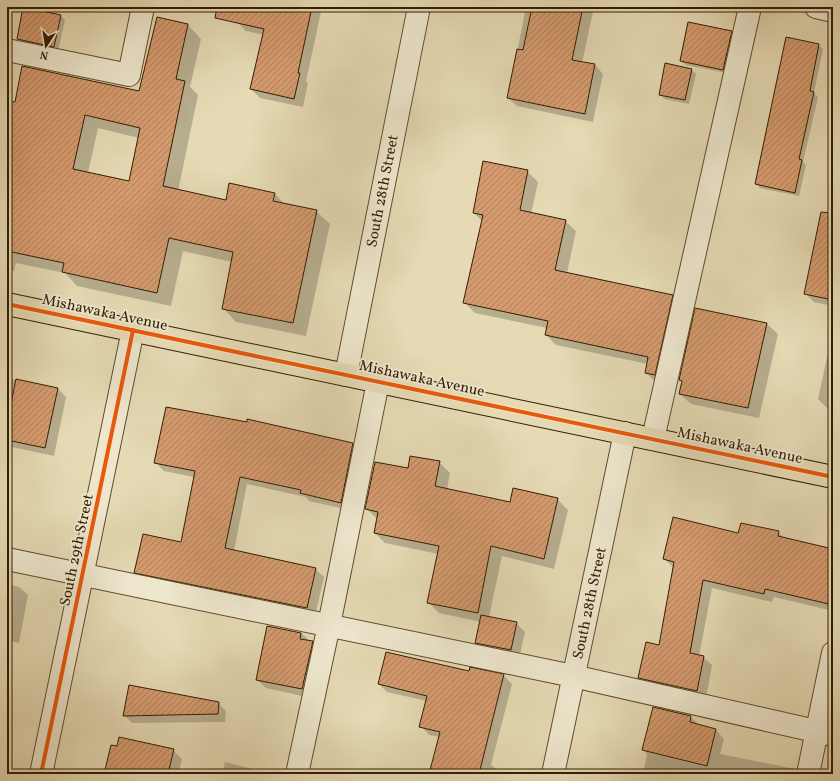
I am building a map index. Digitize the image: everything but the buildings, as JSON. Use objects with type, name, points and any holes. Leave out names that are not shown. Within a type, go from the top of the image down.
[{"type":"main road","name":"Mishawaka Avenue","points":[[7,304],[833,477]]},
{"type":"street","points":[[7,50],[129,75],[143,7]]},
{"type":"street","name":"South 28th Street","points":[[346,375],[419,7]]},
{"type":"street","points":[[653,439],[750,7]]},
{"type":"street","points":[[816,7],[833,11]]},
{"type":"street","name":"South 29th Street","points":[[42,774],[133,330]]},
{"type":"street","points":[[297,774],[378,382]]},
{"type":"street","name":"South 28th Street","points":[[553,774],[625,433]]},
{"type":"street","points":[[7,559],[573,676],[825,733]]},
{"type":"street","points":[[808,774],[825,733],[833,653]]},
{"type":"cycle path","points":[[7,304],[833,477]]},
{"type":"cycle path","points":[[41,774],[133,330]]}]
